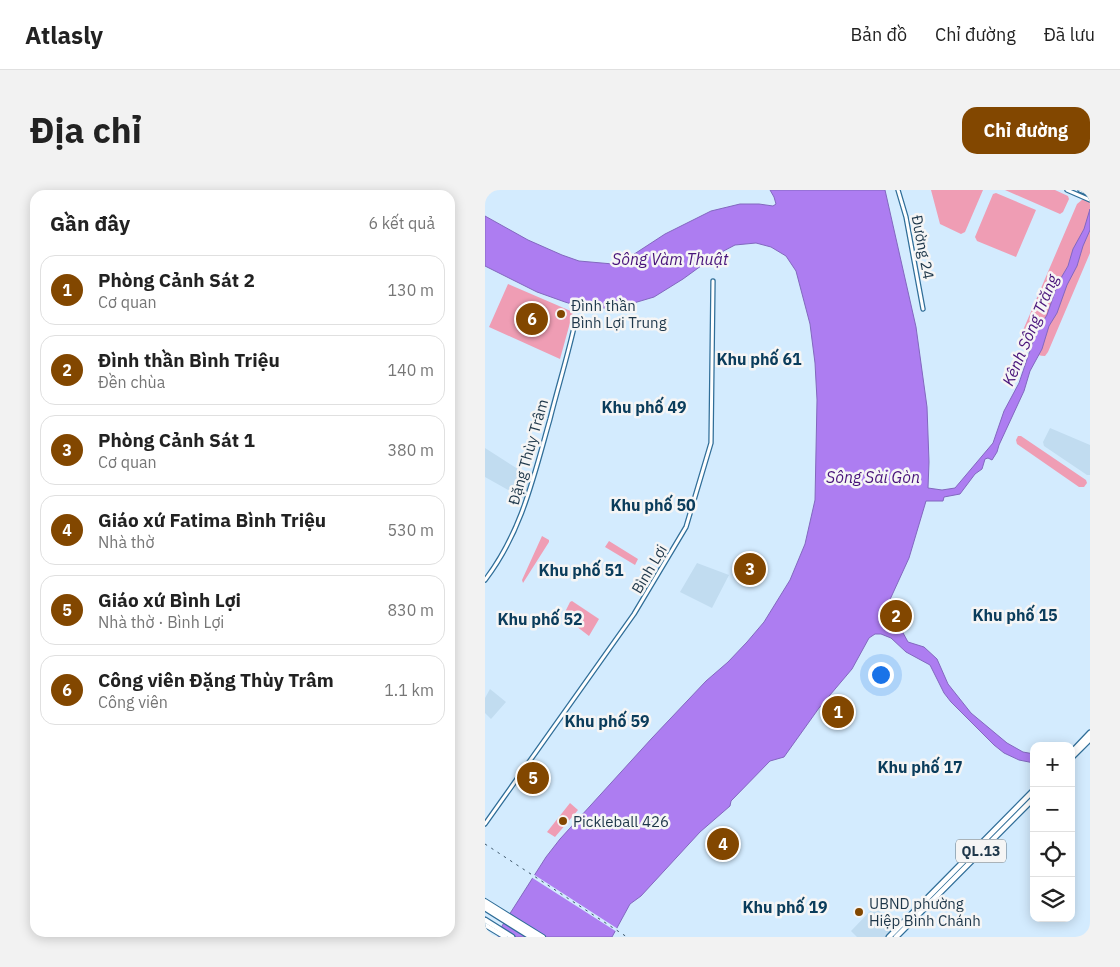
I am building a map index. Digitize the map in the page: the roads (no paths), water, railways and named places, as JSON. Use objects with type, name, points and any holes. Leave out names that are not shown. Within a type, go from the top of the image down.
[{"type":"highway","points":[[1075,749],[1090,733]]},
{"type":"highway","points":[[1075,754],[1090,739]]},
{"type":"highway","name":"QL.13","points":[[896,937],[1030,794]]},
{"type":"highway","name":"QL.13","points":[[889,937],[927,903],[1030,802]]},
{"type":"highway","points":[[485,905],[531,937]]},
{"type":"highway","points":[[485,920],[512,937]]},
{"type":"main road","points":[[485,905],[537,937]]},
{"type":"main road","points":[[485,905],[543,937]]},
{"type":"main road","points":[[485,926],[501,937]]},
{"type":"main road","points":[[485,926],[505,937]]},
{"type":"street","name":"Đường 24","points":[[899,190],[906,217],[923,309]]},
{"type":"street","points":[[1067,190],[1090,200]]},
{"type":"street","points":[[1080,190],[1090,194]]},
{"type":"street","name":"Bình Lợi","points":[[485,824],[638,609],[686,527],[711,443],[713,281]]},
{"type":"street","name":"Đặng Thùy Trâm","points":[[485,580],[497,564],[526,502],[575,323]]},
{"type":"water","name":"Sông Sài Gòn","points":[[770,190],[885,190],[916,327],[927,407],[928,488],[942,490],[955,488],[993,443],[1004,411],[1019,383],[1037,330],[1047,315],[1058,283],[1068,266],[1073,249],[1084,229],[1090,209],[1090,230],[1077,266],[1067,285],[1057,313],[1049,326],[1042,349],[1030,371],[1024,391],[997,452],[992,460],[985,459],[982,469],[975,474],[960,494],[944,497],[943,501],[926,501],[909,558],[882,617],[890,630],[902,631],[908,642],[924,647],[937,659],[948,684],[971,713],[1007,743],[1023,752],[1030,753],[1030,762],[1019,760],[1004,753],[994,745],[951,702],[944,693],[930,665],[906,652],[891,638],[875,634],[869,638],[852,669],[819,708],[784,757],[770,761],[731,801],[730,806],[700,832],[641,896],[630,904],[612,937],[498,937],[502,926],[546,857],[560,839],[706,681],[747,642],[764,622],[790,580],[805,544],[815,500],[817,400],[810,324],[796,271],[786,256],[771,247],[756,243],[735,245],[716,255],[654,297],[617,308],[584,308],[537,292],[485,266],[485,216],[528,240],[562,255],[579,261],[613,264],[622,262],[665,234],[711,211],[740,204],[773,206],[776,204]]},
{"type":"railway","points":[[485,844],[627,937]]},
{"type":"place","name":"Đình thần Bình Lợi Trung","points":[[561,314]]},
{"type":"place","name":"Công viên Đặng Thùy Trâm","points":[[532,319]]},
{"type":"place","name":"Phòng Cảnh Sát 1","points":[[750,569]]},
{"type":"place","name":"Đình thần Bình Triệu","points":[[896,616]]},
{"type":"place","name":"Phòng Cảnh Sát 2","points":[[838,712]]},
{"type":"place","name":"Giáo xứ Bình Lợi","points":[[533,778]]},
{"type":"place","name":"Pickleball 426","points":[[563,821]]},
{"type":"place","name":"Giáo xứ Fatima Bình Triệu","points":[[723,844]]},
{"type":"place","name":"UBND phường Hiệp Bình Chánh","points":[[859,912]]},
{"type":"district","name":"Khu phố 61","points":[[759,359]]},
{"type":"district","name":"Khu phố 49","points":[[644,407]]},
{"type":"district","name":"Khu phố 50","points":[[653,505]]},
{"type":"district","name":"Khu phố 51","points":[[581,570]]},
{"type":"district","name":"Khu phố 15","points":[[1015,615]]},
{"type":"district","name":"Khu phố 52","points":[[540,619]]},
{"type":"district","name":"Khu phố 59","points":[[607,721]]},
{"type":"district","name":"Khu phố 17","points":[[920,767]]},
{"type":"district","name":"Khu phố 19","points":[[785,907]]},
{"type":"water label","name":"Sông Vàm Thuật","points":[[670,259]]},
{"type":"water label","name":"Kênh Sông Trăng","points":[[1030,330]]}]
